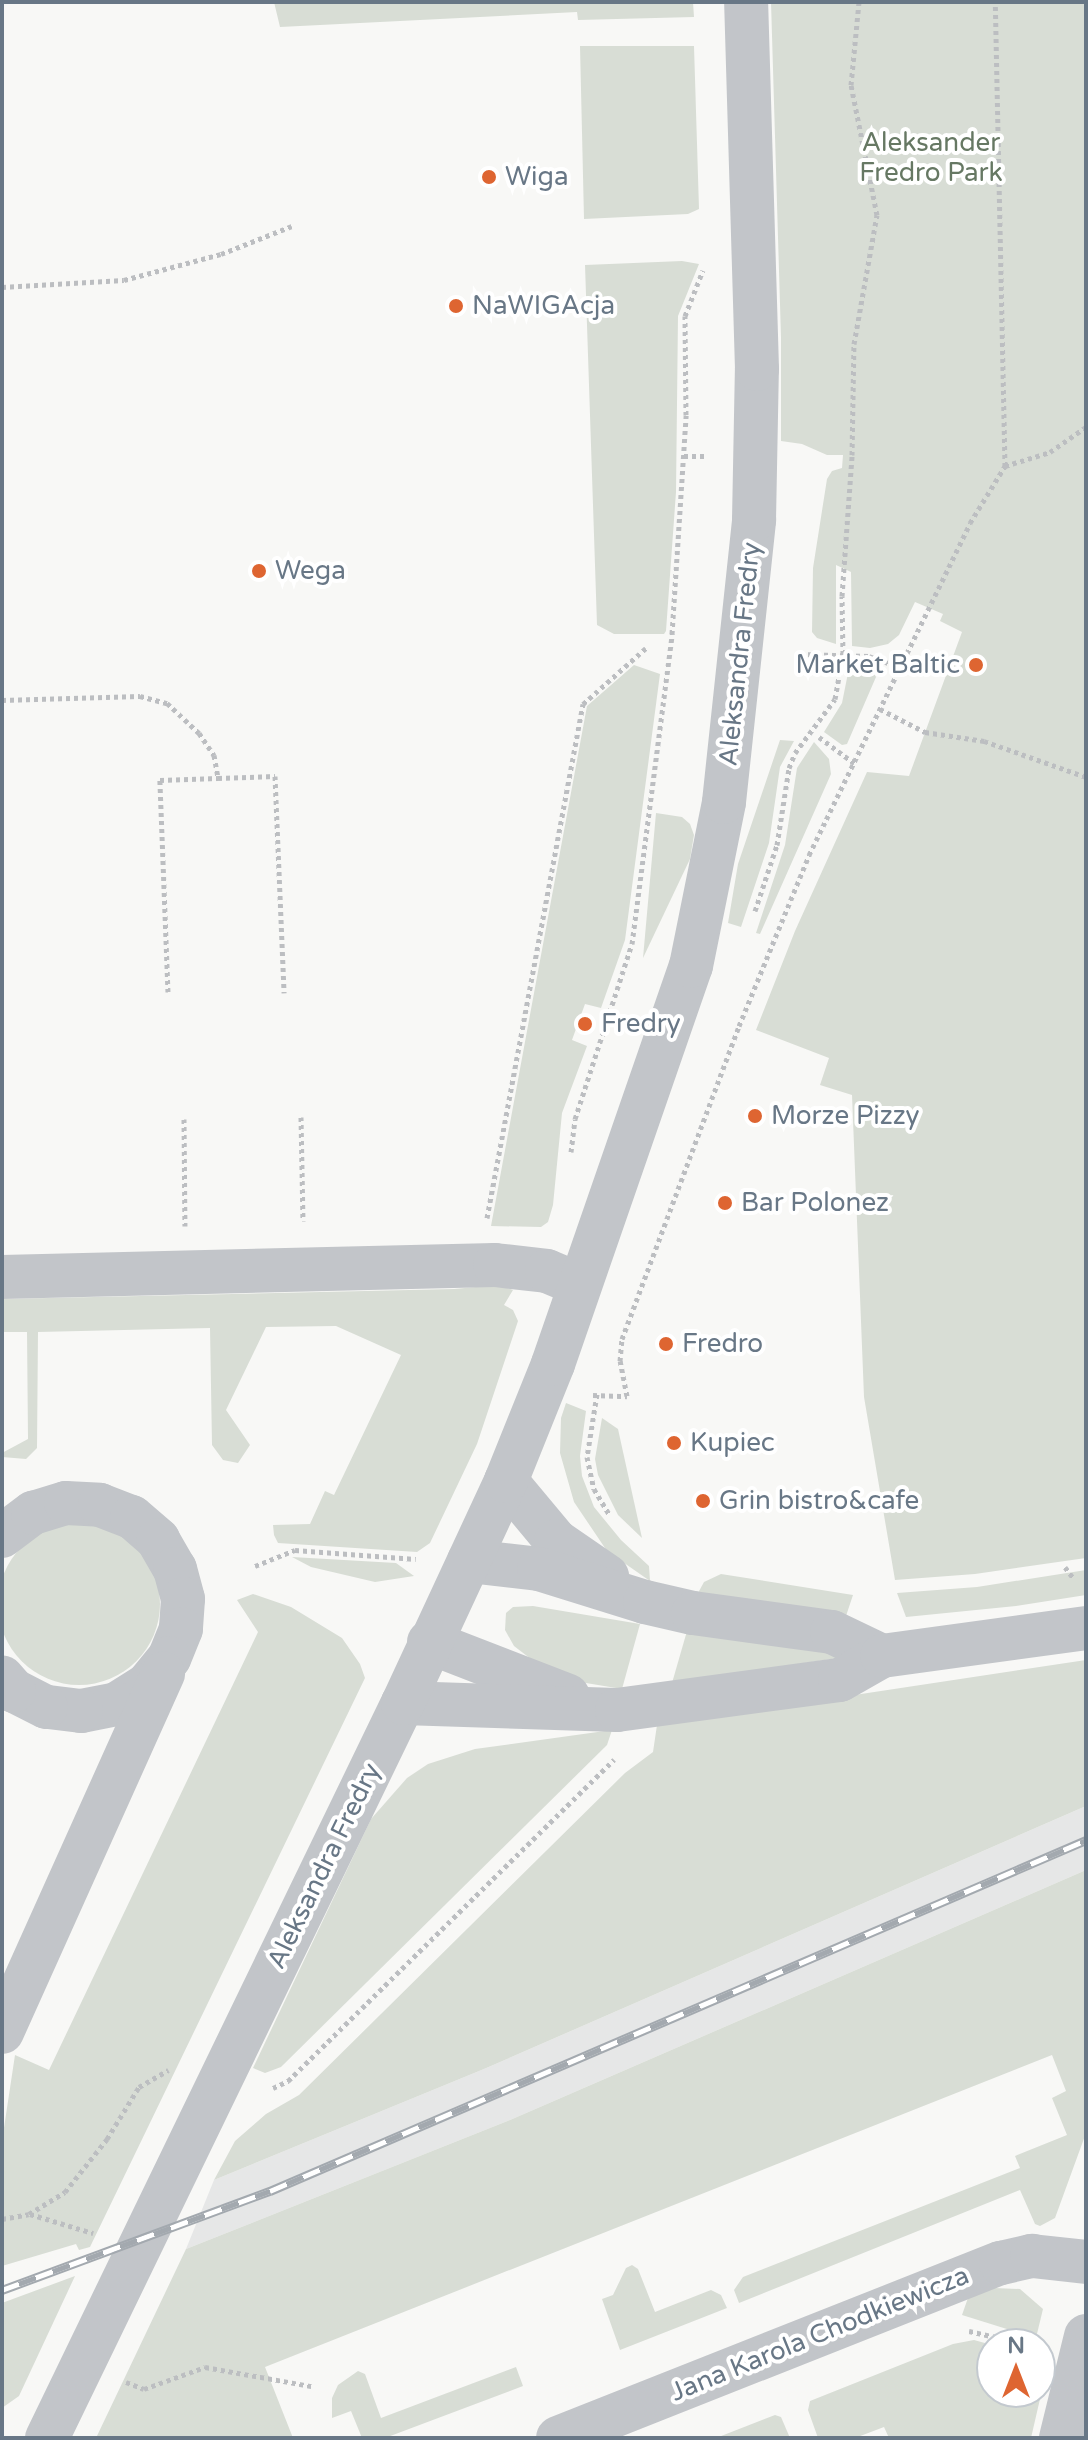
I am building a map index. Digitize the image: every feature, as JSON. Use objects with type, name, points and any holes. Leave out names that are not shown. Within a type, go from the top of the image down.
[{"type":"street","name":"Aleksandra Fredry","points":[[47,2438],[403,1703],[429,1642],[449,1560],[506,1481],[553,1364],[578,1284],[691,966],[724,802],[741,660],[758,441],[746,2]]},
{"type":"street","points":[[2,1277],[495,1265],[547,1271],[578,1284]]},
{"type":"street","points":[[506,1481],[556,1541],[645,1602]]},
{"type":"street","points":[[2,2032],[169,1658],[181,1629],[183,1599],[175,1569],[158,1540],[132,1517],[100,1505],[66,1503],[33,1513],[3,1532]]},
{"type":"street","points":[[449,1560],[539,1569],[645,1602],[693,1613],[832,1632],[882,1656]]},
{"type":"street","points":[[403,1703],[617,1710],[840,1680],[882,1656],[1086,1628]]},
{"type":"street","points":[[429,1642],[548,1691],[617,1710]]},
{"type":"street","points":[[2,1677],[14,1691],[46,1707],[81,1711],[117,1704],[147,1685],[169,1658]]},
{"type":"street","name":"Jana Karola Chodkiewicza","points":[[558,2438],[1001,2263],[1032,2256],[1058,2256],[1086,2262]]},
{"type":"street","points":[[1061,2438],[1086,2336]]},
{"type":"path","points":[[753,917],[772,864],[789,768],[795,753],[835,699],[843,654],[842,596],[852,455],[854,344],[877,215],[851,85],[859,2]]},
{"type":"path","points":[[588,1395],[627,1396],[620,1361],[630,1313],[739,1026],[809,855],[970,523],[1005,466],[995,2]]},
{"type":"path","points":[[2,287],[124,280],[221,254],[292,226]]},
{"type":"path","points":[[569,1166],[575,1119],[632,944],[673,618],[686,415],[685,316],[705,267]]},
{"type":"path","points":[[1005,466],[1050,452],[1086,427]]},
{"type":"path","points":[[487,1219],[583,704],[646,648]]},
{"type":"path","points":[[800,654],[869,656],[900,667]]},
{"type":"path","points":[[2,700],[140,696],[167,703],[199,733],[214,755],[218,778]]},
{"type":"path","points":[[880,709],[925,732],[984,741],[1086,777]]},
{"type":"path","points":[[819,737],[854,763]]},
{"type":"path","points":[[168,992],[160,780],[275,776],[284,993]]},
{"type":"path","points":[[301,1117],[302,1196]]},
{"type":"path","points":[[184,1119],[185,1198]]},
{"type":"path","points":[[598,1382],[587,1457],[594,1489],[611,1517]]},
{"type":"path","points":[[255,1566],[295,1550],[449,1560]]},
{"type":"path","points":[[260,2087],[270,2089],[288,2081],[618,1756]]},
{"type":"path","points":[[2,2219],[29,2214],[65,2192],[107,2139],[139,2087],[163,2071],[182,2069]]},
{"type":"path","points":[[29,2214],[105,2237]]},
{"type":"path","points":[[114,2378],[144,2389],[205,2367],[311,2386]]},
{"type":"shaded area","points":[[1086,1806],[1086,1870],[510,2120],[186,2249],[214,2180],[484,2069]]},
{"type":"green space","points":[[274,2],[693,2],[694,17],[578,20],[577,12],[280,27]]},
{"type":"green space","name":"Aleksander Fredro Park","points":[[771,2],[1086,2],[1086,1558],[975,1574],[895,1580],[864,1397],[852,1095],[820,1085],[829,1058],[756,1030],[795,931],[867,772],[909,776],[962,632],[940,621],[943,614],[915,602],[899,635],[888,644],[870,648],[852,646],[851,572],[836,565],[836,644],[817,638],[812,632],[813,568],[827,479],[832,471],[842,468],[843,455],[827,455],[802,444],[781,441]]},
{"type":"green space","points":[[580,46],[694,46],[699,209],[688,214],[584,219]]},
{"type":"green space","points":[[682,261],[699,264],[678,316],[676,492],[666,631],[664,634],[614,634],[597,625],[585,265]]},
{"type":"green space","points":[[850,663],[871,666],[876,677],[847,744],[842,745],[824,732],[842,703]]},
{"type":"green space","points":[[634,665],[660,674],[625,940],[601,1008],[585,1004],[572,1040],[587,1046],[562,1113],[553,1205],[548,1222],[541,1227],[491,1226],[587,706]]},
{"type":"green space","points":[[780,740],[794,741],[780,767],[769,843],[741,927],[728,923],[738,864]]},
{"type":"green space","points":[[814,742],[829,759],[831,774],[760,934],[756,933],[785,845],[797,768]]},
{"type":"green space","points":[[656,813],[682,817],[690,824],[694,835],[690,859],[643,958]]},
{"type":"green space","points":[[498,1285],[513,1290],[504,1305],[513,1310],[518,1321],[477,1444],[430,1543],[417,1552],[278,1543],[274,1535],[273,1525],[310,1524],[325,1491],[334,1495],[401,1355],[336,1326],[266,1327],[226,1410],[250,1445],[238,1463],[223,1460],[212,1445],[210,1328],[38,1332],[37,1448],[26,1459],[2,1457],[2,1453],[28,1439],[27,1332],[2,1332],[2,1299],[454,1289]]},
{"type":"green space","points":[[566,1403],[586,1411],[580,1456],[582,1476],[594,1507],[621,1540],[649,1566],[650,1581],[607,1551],[574,1502],[560,1453],[561,1418]]},
{"type":"green space","points":[[602,1418],[618,1429],[642,1538],[618,1515],[598,1475],[595,1459]]},
{"type":"green space","points":[[79,1523],[110,1529],[136,1547],[154,1573],[160,1604],[154,1635],[136,1661],[110,1679],[79,1685],[48,1679],[22,1661],[4,1635],[-2,1604],[4,1573],[22,1547],[48,1529]]},
{"type":"green space","points":[[292,1557],[396,1563],[414,1576],[375,1582],[311,1567]]},
{"type":"green space","points":[[1086,1570],[1086,1595],[1016,1606],[906,1617],[897,1593],[977,1587]]},
{"type":"green space","points":[[721,1574],[853,1595],[846,1616],[698,1593],[704,1582]]},
{"type":"green space","points":[[253,1594],[291,1607],[342,1638],[360,1664],[365,1678],[90,2247],[79,2250],[76,2244],[2,2266],[2,2141],[15,2055],[49,2070],[258,1632],[237,1600]]},
{"type":"green space","points":[[533,1606],[640,1624],[622,1689],[568,1680],[540,1666],[514,1646],[505,1630],[506,1613],[513,1607]]},
{"type":"green space","points":[[687,1631],[836,1654],[838,1658],[672,1683]]},
{"type":"green space","points":[[1086,1660],[1086,1806],[484,2069],[214,2180],[235,2141],[266,2114],[299,2095],[625,1773],[653,1752],[657,1725]]},
{"type":"green space","points":[[612,1730],[607,1745],[281,2067],[265,2073],[253,2068],[371,1819],[407,1778],[428,1764],[475,1749]]},
{"type":"green space","points":[[1086,1870],[1086,2133],[1055,2218],[1040,2226],[1035,2224],[1020,2190],[739,2303],[734,2290],[743,2277],[1020,2168],[1015,2156],[1067,2135],[1052,2098],[1066,2091],[1052,2055],[265,2367],[293,2438],[96,2438],[186,2249],[510,2120]]},
{"type":"green space","points":[[632,2265],[638,2269],[655,2312],[711,2290],[721,2295],[727,2308],[620,2350],[602,2299],[613,2295],[626,2268]]},
{"type":"green space","points":[[75,2276],[19,2396],[2,2408],[2,2303]]},
{"type":"green space","points":[[994,2288],[1020,2289],[1043,2309],[1038,2328],[1004,2328],[962,2315],[969,2295]]},
{"type":"green space","points":[[976,2341],[976,2408],[1038,2408],[1031,2438],[889,2438],[884,2427],[855,2438],[818,2438],[808,2410],[810,2401],[953,2344]]},
{"type":"green space","points":[[516,2367],[523,2386],[385,2438],[362,2438],[351,2411],[332,2418],[332,2398],[338,2385],[358,2371],[365,2374],[381,2418]]},
{"type":"green space","points":[[775,2415],[781,2417],[790,2438],[716,2438]]},
{"type":"railway","points":[[2,2290],[270,2191],[1086,1840]]},
{"type":"place","name":"Wiga","points":[[489,177]]},
{"type":"place","name":"NaWIGAcja","points":[[456,306]]},
{"type":"place","name":"Wega","points":[[259,571]]},
{"type":"place","name":"Market Baltic","points":[[976,665]]},
{"type":"place","name":"Fredry","points":[[585,1024]]},
{"type":"place","name":"Morze Pizzy","points":[[755,1116]]},
{"type":"place","name":"Bar Polonez","points":[[725,1203]]},
{"type":"place","name":"Fredro","points":[[666,1344]]},
{"type":"place","name":"Kupiec","points":[[674,1443]]},
{"type":"place","name":"Grin bistro&cafe","points":[[703,1501]]}]
